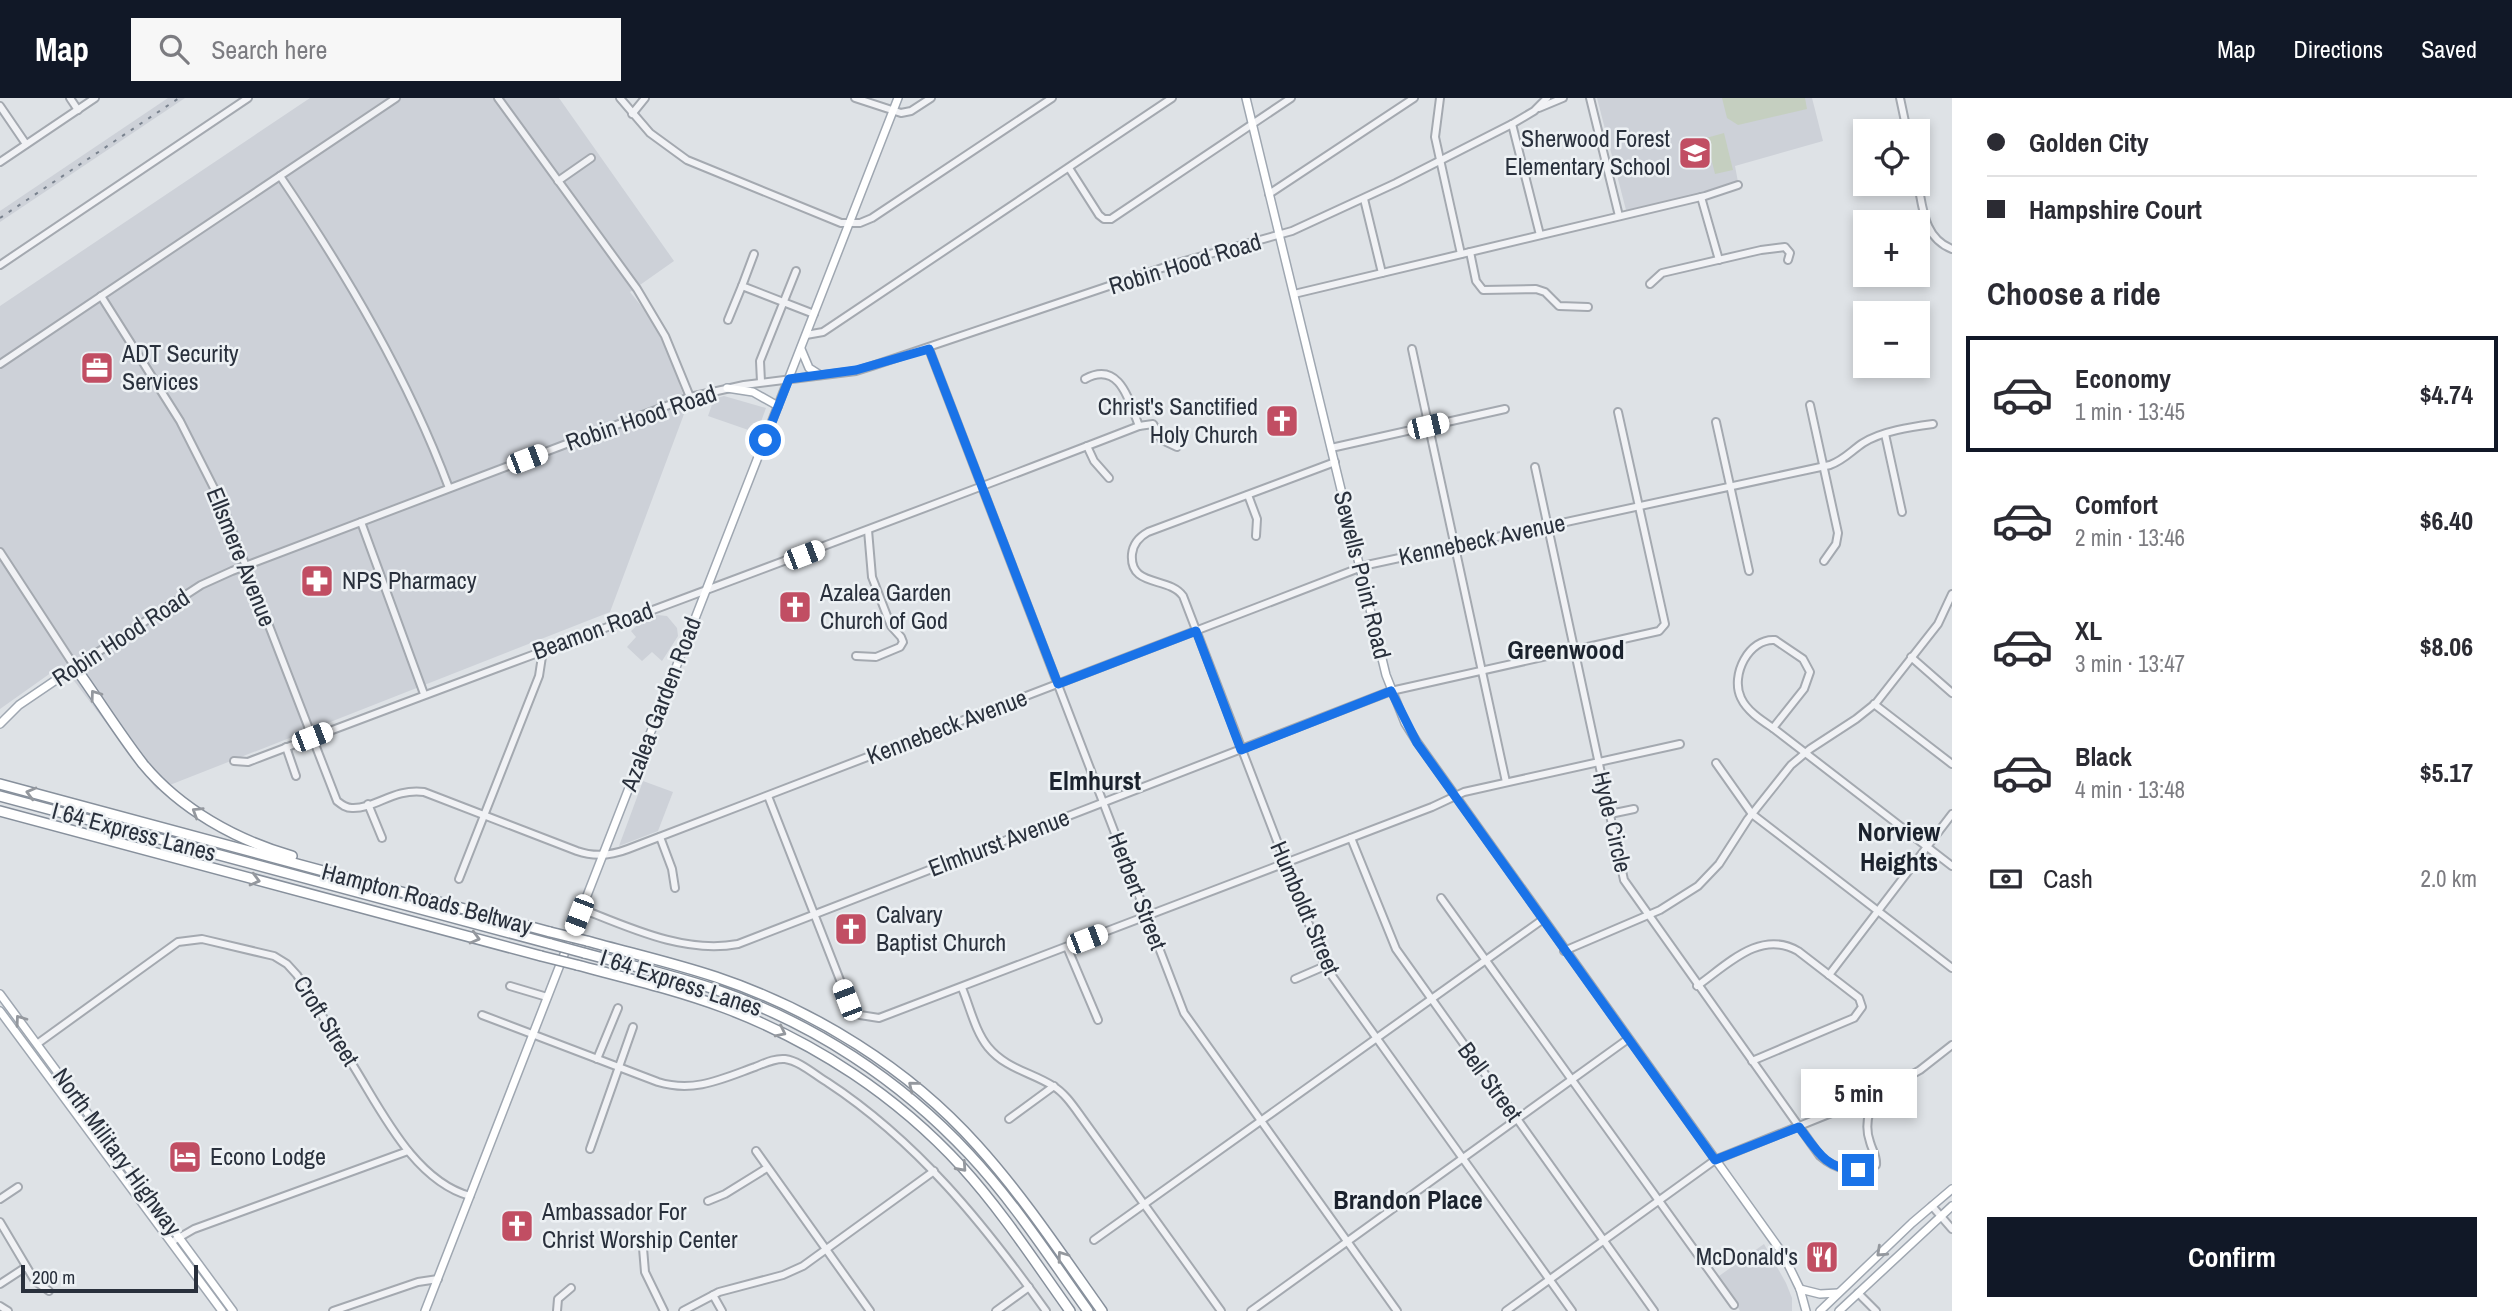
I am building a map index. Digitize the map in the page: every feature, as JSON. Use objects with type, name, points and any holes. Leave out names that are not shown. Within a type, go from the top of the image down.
[{"type":"highway","points":[[75,667],[133,750],[176,797],[194,811],[262,848],[303,860],[325,872]]},
{"type":"highway","name":"Hampton Roads Beltway","points":[[0,784],[718,978],[826,1026],[889,1067],[939,1108],[977,1145],[1021,1199],[1102,1311]]},
{"type":"highway","name":"I 64 Express Lanes","points":[[0,796],[676,977],[746,1001],[805,1028],[876,1072],[919,1106],[971,1155],[1013,1205],[1088,1311]]},
{"type":"highway","name":"Hampton Roads Beltway","points":[[0,811],[577,965],[697,998],[747,1016],[801,1042],[861,1078],[924,1129],[963,1168],[1005,1219],[1070,1311]]},
{"type":"main road","name":"Azalea Garden Road","points":[[425,1311],[898,98]]},
{"type":"main road","name":"Sewells Point Road","points":[[1246,98],[1391,691],[1417,743],[1783,1254],[1800,1289],[1806,1311]]},
{"type":"main road","points":[[800,348],[809,368],[820,375]]},
{"type":"main road","points":[[727,388],[753,392],[778,406]]},
{"type":"main road","name":"Robin Hood Road","points":[[1,722],[26,699],[75,667]]},
{"type":"main road","name":"North Military Highway","points":[[0,994],[176,1240],[222,1311]]},
{"type":"main road","name":"North Military Highway","points":[[0,1011],[233,1311]]},
{"type":"main road","points":[[1820,1311],[1950,1190]]},
{"type":"main road","points":[[1839,1311],[1952,1206]]},
{"type":"main road","points":[[1800,1289],[1820,1294],[1839,1293]]},
{"type":"street","points":[[70,98],[78,110]]},
{"type":"street","points":[[0,162],[95,98]]},
{"type":"street","points":[[0,265],[248,98]]},
{"type":"street","points":[[0,365],[396,98]]},
{"type":"street","points":[[498,98],[651,312],[669,346],[690,397]]},
{"type":"street","points":[[620,98],[632,114],[663,144],[701,167],[849,224],[873,218],[1052,98]]},
{"type":"street","points":[[632,114],[645,98]]},
{"type":"street","points":[[855,98],[907,113],[931,98]]},
{"type":"street","points":[[806,335],[823,332],[1172,98]]},
{"type":"street","points":[[1069,167],[1104,219],[1115,218],[1292,98]]},
{"type":"street","points":[[1269,194],[1415,98]]},
{"type":"street","points":[[1440,98],[1434,128],[1461,254]]},
{"type":"street","name":"Robin Hood Road","points":[[75,667],[201,585],[246,565],[690,397],[761,382],[856,370],[929,349],[1183,261],[1280,236],[1364,199],[1512,124],[1534,111],[1547,98]]},
{"type":"street","points":[[1534,111],[1563,98]]},
{"type":"street","points":[[1590,98],[1619,216]]},
{"type":"street","points":[[1900,98],[1904,119]]},
{"type":"street","points":[[0,106],[26,144]]},
{"type":"street","points":[[1512,124],[1540,235]]},
{"type":"street","points":[[558,181],[591,158]]},
{"type":"street","points":[[280,176],[367,312],[407,388],[449,488]]},
{"type":"street","points":[[1294,294],[1701,197],[1738,185]]},
{"type":"street","points":[[1921,196],[1930,233],[1952,249]]},
{"type":"street","points":[[1701,197],[1718,260]]},
{"type":"street","points":[[1364,199],[1382,273]]},
{"type":"street","points":[[1650,284],[1662,273],[1785,247],[1790,253],[1788,260]]},
{"type":"street","points":[[1470,252],[1476,281],[1483,289],[1536,289],[1545,292],[1559,306],[1588,307]]},
{"type":"street","points":[[728,320],[754,254]]},
{"type":"street","points":[[761,382],[760,361],[796,271]]},
{"type":"street","points":[[742,286],[814,314]]},
{"type":"street","name":"Ellsmere Avenue","points":[[101,296],[155,379],[193,445],[221,502],[337,801],[351,808],[368,804]]},
{"type":"street","name":"Herbert Street","points":[[929,349],[1186,1018],[1396,1311]]},
{"type":"street","points":[[1412,349],[1506,782]]},
{"type":"street","points":[[1085,379],[1104,374],[1114,377],[1127,397],[1139,426],[1153,424],[1162,440],[1177,447]]},
{"type":"street","points":[[1810,405],[1838,533],[1836,544],[1824,561]]},
{"type":"street","points":[[1331,448],[1505,409]]},
{"type":"street","points":[[1618,412],[1639,506]]},
{"type":"street","points":[[1716,422],[1749,571]]},
{"type":"street","name":"Kennebeck Avenue","points":[[368,804],[403,792],[433,794],[576,851],[603,855],[620,852],[1361,568],[1823,466],[1844,459],[1863,443],[1933,424]]},
{"type":"street","name":"Beamon Road","points":[[234,761],[248,762],[1139,426]]},
{"type":"street","points":[[1885,435],[1902,512]]},
{"type":"street","points":[[1087,446],[1094,461],[1109,478]]},
{"type":"street","points":[[1256,536],[1257,519],[1248,495],[1335,462]]},
{"type":"street","name":"Hyde Circle","points":[[1535,467],[1625,880],[1820,1156],[1836,1167],[1850,1170],[1874,1167],[1877,1159],[1867,1128],[1876,1095]]},
{"type":"street","name":"Humboldt Street","points":[[1248,495],[1143,535],[1133,550],[1132,562],[1137,573],[1146,580],[1170,584],[1179,591],[1325,966],[1572,1311]]},
{"type":"street","name":"Elmhurst Avenue","points":[[582,909],[636,930],[687,944],[711,947],[738,944],[1391,691],[1658,631],[1665,624],[1639,506]]},
{"type":"street","points":[[360,522],[424,694]]},
{"type":"street","points":[[856,656],[876,657],[900,648],[903,642],[891,626],[872,577],[868,530]]},
{"type":"street","points":[[0,552],[75,667]]},
{"type":"street","points":[[1564,951],[1649,915],[1687,895],[1709,875],[1781,776],[1805,753],[1857,719],[1874,704],[1941,619],[1952,594]]},
{"type":"street","points":[[1773,728],[1804,689],[1810,672],[1803,659],[1780,642],[1770,639],[1759,643],[1739,669],[1739,695],[1748,708],[1773,728],[1805,753],[1952,866]]},
{"type":"street","points":[[459,879],[539,676],[543,650]]},
{"type":"street","points":[[1911,657],[1952,693]]},
{"type":"street","points":[[1945,687],[1952,680]]},
{"type":"street","points":[[1874,704],[1952,764]]},
{"type":"street","points":[[768,796],[849,1003],[860,1015],[879,1018],[1432,807],[1454,796],[1680,744]]},
{"type":"street","points":[[286,747],[296,776]]},
{"type":"street","points":[[1716,763],[1752,814],[1952,968]]},
{"type":"street","points":[[368,804],[382,838]]},
{"type":"street","points":[[1610,814],[1634,809]]},
{"type":"street","points":[[1829,975],[1952,814]]},
{"type":"street","points":[[660,837],[672,869],[675,888]]},
{"type":"street","name":"Bell Street","points":[[1350,838],[1392,942],[1654,1311]]},
{"type":"street","points":[[1441,898],[1734,1305]]},
{"type":"street","points":[[1094,1240],[1542,920]]},
{"type":"street","name":"Croft Street","points":[[37,1044],[178,942],[202,939],[274,956],[288,964],[297,975],[408,1151],[453,1190],[470,1196]]},
{"type":"street","points":[[1698,986],[1750,949],[1765,944],[1779,944],[1794,948],[1859,998],[1862,1007],[1858,1015],[1752,1061]]},
{"type":"street","points":[[1067,947],[1097,1020]]},
{"type":"street","points":[[1295,979],[1325,966]]},
{"type":"street","points":[[510,986],[547,997]]},
{"type":"street","points":[[962,988],[981,1035],[990,1049],[1008,1065],[1054,1086],[1083,1118],[1221,1311]]},
{"type":"street","points":[[597,1059],[618,1008]]},
{"type":"street","points":[[482,1015],[678,1087],[708,1084],[772,1060],[792,1060],[859,1104],[934,1171],[985,1228],[1046,1311]]},
{"type":"street","points":[[590,1149],[633,1027]]},
{"type":"street","points":[[1251,1311],[1628,1039]]},
{"type":"street","points":[[1506,1311],[1715,1160],[1876,1095],[1920,1070],[1952,1045]]},
{"type":"street","points":[[1009,1119],[1054,1086]]},
{"type":"street","points":[[176,1240],[194,1229],[408,1151]]},
{"type":"street","points":[[756,1152],[870,1311]]},
{"type":"street","points":[[708,1201],[725,1194],[767,1168]]},
{"type":"street","points":[[683,1311],[713,1295],[793,1271],[934,1171]]},
{"type":"street","points":[[0,1199],[18,1187]]},
{"type":"street","points":[[1931,1206],[1952,1229]]},
{"type":"street","points":[[0,1222],[35,1281],[49,1291]]},
{"type":"street","points":[[643,1248],[645,1272],[664,1311]]},
{"type":"street","points":[[0,1284],[26,1267]]},
{"type":"street","points":[[333,1311],[418,1282],[438,1279]]},
{"type":"street","points":[[996,1311],[1029,1287]]},
{"type":"street","points":[[557,1311],[558,1299],[571,1288]]},
{"type":"street","points":[[1858,1293],[1876,1311]]},
{"type":"street","points":[[713,1295],[722,1311]]},
{"type":"street","points":[[0,1307],[8,1311]]},
{"type":"shaded area","points":[[168,98],[185,98],[0,222],[0,211]]},
{"type":"shaded area","points":[[310,98],[559,98],[674,261],[630,292],[650,317],[670,357],[687,406],[610,612],[157,790],[62,665],[0,709],[0,306]]},
{"type":"shaded area","name":"Sherwood Forest Elementary School","points":[[1597,98],[1812,98],[1823,141],[1735,166],[1738,182],[1626,210]]},
{"type":"shaded area","points":[[724,396],[766,408],[757,433],[708,416],[714,399]]},
{"type":"shaded area","points":[[657,615],[667,616],[677,628],[678,636],[662,661],[652,652],[642,661],[627,647],[636,637],[631,631],[641,622]]},
{"type":"shaded area","points":[[643,781],[673,792],[658,831],[619,846]]},
{"type":"shaded area","points":[[1764,1244],[1786,1283],[1792,1298],[1792,1311],[1740,1311],[1719,1276]]},
{"type":"green space","points":[[1722,98],[1805,98],[1807,109],[1738,125],[1727,118]]},
{"type":"green space","points":[[1724,133],[1733,170],[1715,174],[1706,138]]},
{"type":"railway","points":[[0,218],[179,98]]},
{"type":"place","name":"Sherwood Forest Elementary School","points":[[1695,153]]},
{"type":"place","name":"ADT Security Services","points":[[97,368]]},
{"type":"place","name":"Christ's Sanctified Holy Church","points":[[1282,421]]},
{"type":"place","name":"NPS Pharmacy","points":[[317,581]]},
{"type":"place","name":"Azalea Garden Church of God","points":[[795,607]]},
{"type":"place","name":"Calvary Baptist Church","points":[[851,929]]},
{"type":"place","name":"Econo Lodge","points":[[185,1157]]},
{"type":"place","name":"Ambassador For Christ Worship Center","points":[[517,1226]]},
{"type":"place","name":"McDonald's","points":[[1822,1257]]},
{"type":"district","name":"Greenwood","points":[[1566,650]]},
{"type":"district","name":"Elmhurst","points":[[1095,781]]},
{"type":"district","name":"Norview Heights","points":[[1899,847]]},
{"type":"district","name":"Brandon Place","points":[[1408,1200]]},
{"type":"route","points":[[765,440],[789,379],[856,370],[929,349],[1058,684],[1196,631],[1241,750],[1391,691],[1417,743],[1715,1160],[1799,1127],[1820,1156],[1829,1163],[1843,1170],[1858,1170]]}]
